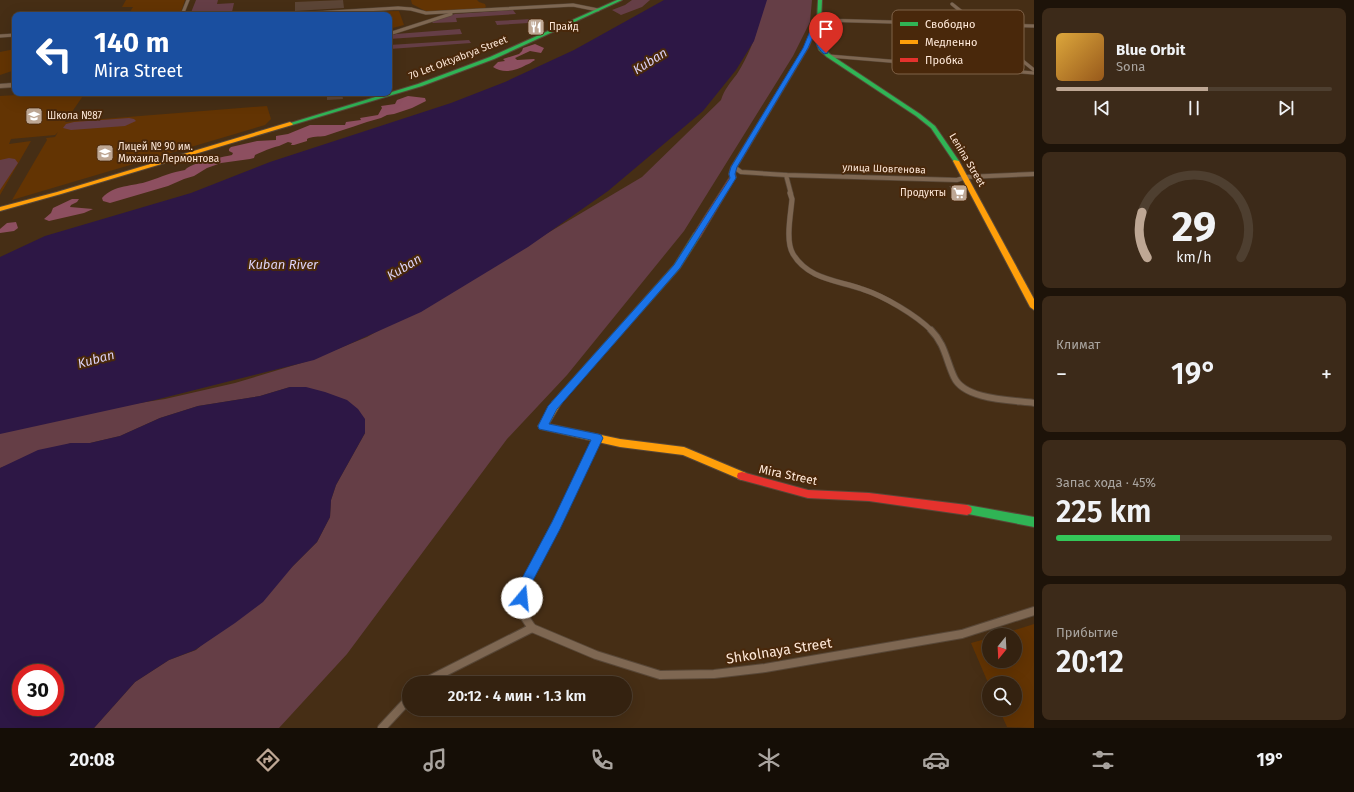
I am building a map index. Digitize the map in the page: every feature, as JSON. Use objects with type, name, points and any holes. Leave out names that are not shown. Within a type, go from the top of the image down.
[{"type":"street","points":[[183,12],[188,0]]},
{"type":"street","name":"70 Let Oktyabrya Street","points":[[392,93],[420,85],[492,58],[620,0]]},
{"type":"street","name":"Lenina Street","points":[[820,0],[818,42],[821,49],[933,127],[944,141],[966,177],[1034,307]]},
{"type":"street","points":[[952,4],[959,10]]},
{"type":"street","points":[[336,12],[409,8],[426,13],[573,5],[598,10]]},
{"type":"street","points":[[392,32],[451,14]]},
{"type":"street","points":[[820,20],[892,22]]},
{"type":"street","points":[[1024,26],[1034,26]]},
{"type":"street","points":[[736,172],[806,48],[813,31],[818,29]]},
{"type":"street","points":[[0,36],[12,35]]},
{"type":"street","points":[[829,56],[892,61]]},
{"type":"street","points":[[1024,64],[1034,72]]},
{"type":"street","points":[[1024,71],[1034,72]]},
{"type":"street","points":[[0,86],[12,85]]},
{"type":"street","name":"70 Let Oktyabrya Street","points":[[0,209],[59,194],[384,96]]},
{"type":"street","name":"улица Шовгенова","points":[[736,172],[958,180],[966,177],[1034,174]]},
{"type":"street","name":"Mira Street","points":[[736,172],[677,266],[566,390],[553,406],[543,426],[598,438],[684,451],[750,479],[808,494],[869,497],[975,511],[1034,522]]},
{"type":"street","points":[[786,175],[792,199],[789,239],[792,252],[807,270],[817,276],[863,289],[909,312],[924,323],[939,338],[948,356],[954,378],[960,386],[973,393],[988,397],[1034,403]]},
{"type":"street","points":[[437,676],[532,628],[520,610],[524,586],[556,526],[598,438]]},
{"type":"street","name":"Shkolnaya Street","points":[[532,628],[596,655],[660,675],[714,674],[765,668],[962,634],[1034,611]]},
{"type":"street","points":[[382,728],[402,707]]},
{"type":"shaded area","points":[[126,0],[185,0],[181,12],[130,12],[133,7],[122,7]]},
{"type":"shaded area","points":[[196,0],[218,0],[217,4],[234,3],[232,12],[191,12]]},
{"type":"shaded area","points":[[411,0],[477,0],[485,4],[486,7],[483,9],[427,12],[412,4]]},
{"type":"shaded area","points":[[632,0],[650,0],[642,7],[621,15],[612,10],[625,5]]},
{"type":"shaded area","points":[[766,0],[812,0],[810,22],[793,56],[684,231],[567,375],[507,439],[347,654],[279,728],[94,728],[135,682],[169,660],[196,650],[293,566],[317,542],[330,517],[331,500],[336,485],[365,433],[290,387],[260,396],[198,406],[160,418],[120,436],[90,443],[71,443],[0,468],[0,433],[114,407],[165,399],[235,383],[308,361],[367,337],[477,275],[642,177],[721,100],[722,96],[741,68],[751,47]]},
{"type":"shaded area","points":[[513,10],[516,14],[456,18],[457,22],[433,23],[431,21],[455,14]]},
{"type":"shaded area","points":[[399,11],[404,25],[392,28],[392,12],[349,12]]},
{"type":"shaded area","points":[[532,19],[545,22],[497,25],[495,21]]},
{"type":"shaded area","points":[[460,29],[462,34],[392,39],[392,35]]},
{"type":"shaded area","points":[[469,40],[471,43],[392,49],[392,45]]},
{"type":"shaded area","points":[[535,44],[544,48],[541,53],[530,51],[515,58],[517,60],[535,60],[529,64],[510,71],[493,67],[498,62],[505,61],[503,59],[519,54],[523,48]]},
{"type":"shaded area","points":[[12,50],[12,71],[0,75],[0,52]]},
{"type":"shaded area","name":"Лицей № 90 им. Михаила Лермонтова","points":[[0,96],[83,96],[65,122],[267,106],[271,119],[265,125],[12,200],[47,140],[46,138],[55,137],[58,132],[55,135],[11,139],[9,144],[31,141],[0,195]]},
{"type":"shaded area","points":[[408,96],[425,98],[426,101],[412,108],[325,136],[311,137],[307,139],[307,141],[294,145],[291,145],[292,143],[288,142],[255,155],[254,158],[221,163],[168,186],[110,203],[103,201],[102,198],[112,190],[124,186],[143,183],[171,173],[185,170],[188,167],[199,163],[232,155],[233,153],[229,151],[231,147],[257,141],[276,140],[276,136],[288,134],[310,125],[345,125],[346,122],[361,120],[360,118],[378,115],[382,108],[381,106],[395,104],[397,100]]},
{"type":"shaded area","points":[[129,118],[136,121],[125,126],[71,130],[63,128],[66,124],[74,122]]},
{"type":"shaded area","points":[[9,158],[15,159],[18,163],[0,190],[0,160]]},
{"type":"shaded area","points":[[72,199],[79,199],[70,207],[93,209],[84,213],[49,221],[44,219],[51,213],[53,208]]},
{"type":"shaded area","points":[[16,222],[18,228],[14,231],[0,233],[0,229],[7,223]]},
{"type":"shaded area","points":[[1034,624],[1034,728],[1007,727],[1002,716],[1022,716],[1022,676],[985,676],[971,643],[982,640],[982,668],[1022,668],[1021,628]]},
{"type":"water","name":"Kuban River","points":[[664,0],[767,0],[754,41],[736,70],[703,111],[608,191],[528,247],[421,312],[314,360],[155,400],[0,434],[0,257],[45,236],[191,193],[270,162],[451,103],[505,82],[574,50]]},
{"type":"water","points":[[290,387],[306,387],[347,400],[358,409],[365,419],[365,433],[336,485],[331,500],[330,517],[317,542],[293,566],[263,602],[195,650],[169,660],[135,682],[94,728],[0,728],[0,468],[38,450],[71,443],[90,443],[120,436],[160,418],[198,406],[260,396]]},
{"type":"building","points":[[343,0],[344,8],[295,11],[295,2]]},
{"type":"building","points":[[327,96],[342,96],[343,99],[327,100]]},
{"type":"building","name":"Продукты","points":[[949,186],[957,187],[966,197],[957,197]]},
{"type":"traffic: fast","points":[[392,93],[420,85],[492,58],[620,0]]},
{"type":"traffic: fast","points":[[820,0],[818,42],[821,49],[829,56],[918,115],[933,127],[956,161]]},
{"type":"traffic: fast","points":[[290,124],[383,96]]},
{"type":"traffic: fast","points":[[557,402],[677,266],[697,235]]},
{"type":"traffic: fast","points":[[967,510],[1034,522]]},
{"type":"traffic: slow","points":[[0,209],[59,193],[290,124]]},
{"type":"traffic: slow","points":[[956,161],[1034,307]]},
{"type":"traffic: slow","points":[[557,402],[543,426],[620,443],[684,451],[742,476]]},
{"type":"traffic: jam","points":[[697,235],[733,177],[732,174],[734,167],[806,48],[813,31],[819,29]]},
{"type":"traffic: jam","points":[[742,476],[808,494],[869,497],[967,510]]},
{"type":"place","name":"Прайд","points":[[536,27]]},
{"type":"place","name":"Школа №87","points":[[34,116]]},
{"type":"place","name":"Лицей № 90 им. Михаила Лермонтова","points":[[105,153]]},
{"type":"place","name":"Продукты","points":[[959,193]]},
{"type":"route","points":[[522,598],[524,586],[556,526],[598,438],[543,426],[553,406],[677,266],[733,178],[732,174],[734,167],[806,48],[813,31],[818,29],[818,42],[821,49],[826,53]]},
{"type":"water label","name":"Kuban","points":[[650,61]]},
{"type":"water label","name":"Kuban","points":[[404,267]]},
{"type":"water label","name":"Kuban","points":[[96,359]]}]
